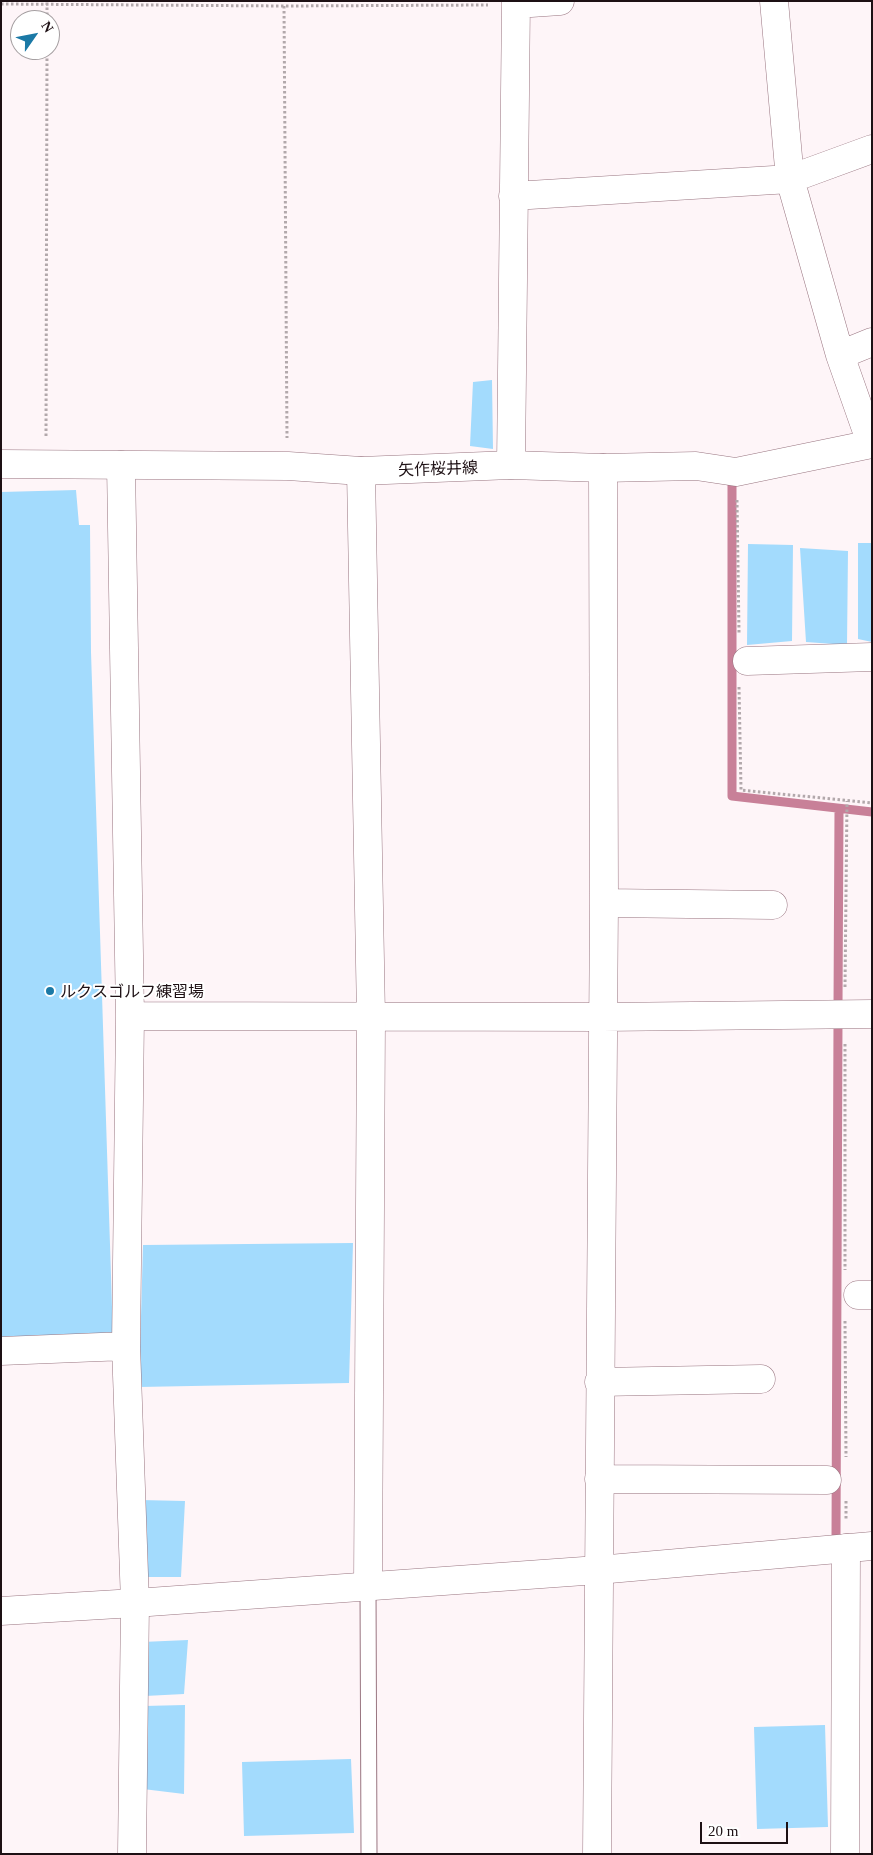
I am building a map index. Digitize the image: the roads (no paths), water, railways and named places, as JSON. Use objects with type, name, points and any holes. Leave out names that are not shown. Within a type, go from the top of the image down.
[{"type":"street","points":[[511,465],[516,3],[560,1]]},
{"type":"street","points":[[774,1],[790,179],[840,355],[871,443]]},
{"type":"street","points":[[513,196],[790,179],[872,149]]},
{"type":"street","points":[[840,355],[872,342]]},
{"type":"street","name":"矢作桜井線","points":[[1,464],[288,466],[361,471],[511,465],[603,468],[696,466],[736,472],[871,443]]},
{"type":"street","points":[[121,465],[130,1016],[126,1346],[135,1603],[132,1854]]},
{"type":"street","points":[[597,1854],[604,903],[603,468]]},
{"type":"street","points":[[361,471],[371,1017],[368,1586]]},
{"type":"street","points":[[742,661],[872,657]]},
{"type":"street","points":[[604,903],[773,905]]},
{"type":"street","points":[[130,1016],[603,1018],[872,1014]]},
{"type":"street","points":[[1,1351],[126,1346]]},
{"type":"street","points":[[599,1382],[761,1379]]},
{"type":"street","points":[[599,1479],[827,1480]]},
{"type":"street","points":[[1,1610],[135,1603],[598,1570],[859,1547],[845,1854]]},
{"type":"lane","points":[[368,1586],[370,1854]]},
{"type":"waterway","points":[[732,485],[732,796],[872,812]]},
{"type":"waterway","points":[[838,1006],[839,809]]},
{"type":"waterway","points":[[836,1536],[838,1021]]},
{"type":"place","name":"ルクスゴルフ練習場","points":[[50,991]]}]
